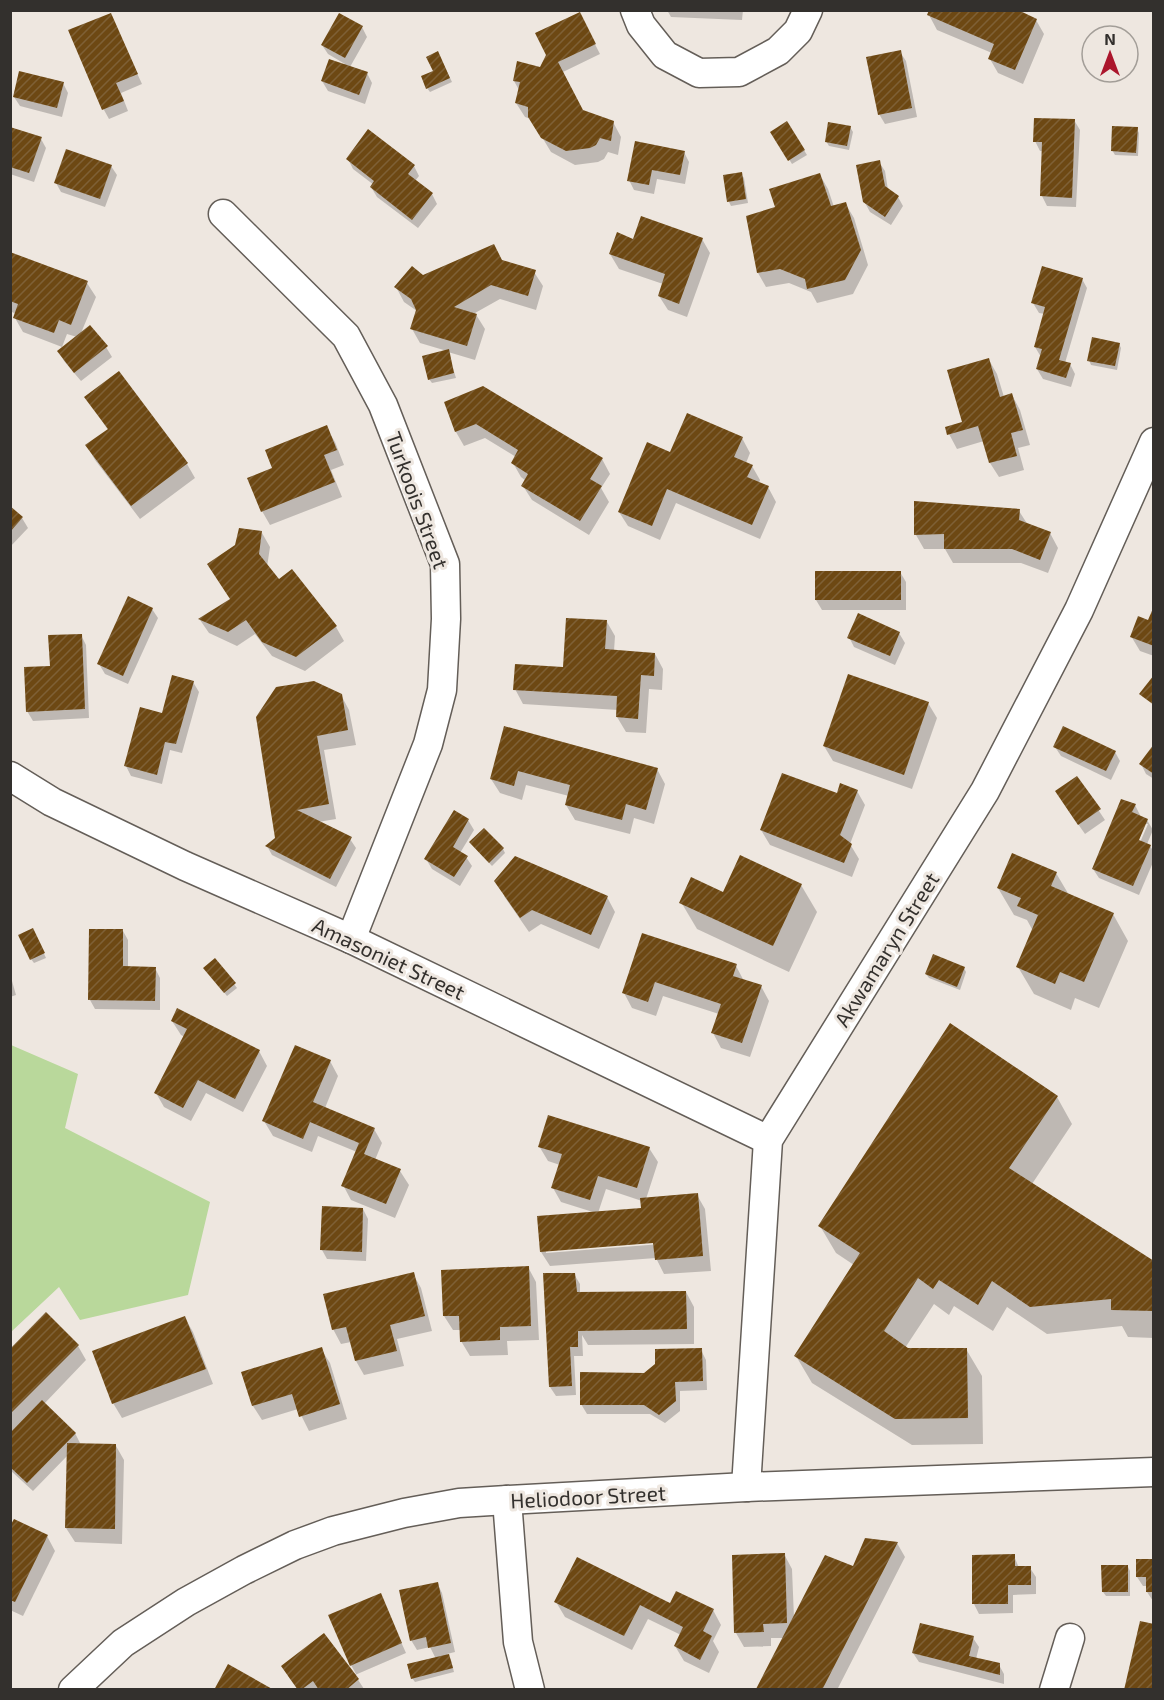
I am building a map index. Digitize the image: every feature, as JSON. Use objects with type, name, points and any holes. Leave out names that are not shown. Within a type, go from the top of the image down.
[{"type":"street","points":[[634,10],[641,25],[665,55],[699,73],[739,72],[778,51],[798,31],[808,10]]},
{"type":"street","name":"Turkoois Street","points":[[223,214],[346,336],[383,405],[445,564],[446,619],[442,690],[428,744],[351,939]]},
{"type":"street","name":"Akwamaryn Street","points":[[746,1487],[768,1140],[985,791],[1079,609],[1154,442]]},
{"type":"street","name":"Amasoniet Street","points":[[10,776],[52,802],[175,861],[351,939],[768,1140]]},
{"type":"street","name":"Heliodoor Street","points":[[73,1689],[123,1643],[186,1602],[244,1570],[295,1545],[333,1531],[404,1513],[459,1503],[507,1500],[746,1487],[1154,1472]]},
{"type":"street","points":[[507,1500],[518,1642],[530,1689]]},
{"type":"street","points":[[1054,1689],[1070,1638]]},
{"type":"green space","points":[[11,1045],[78,1074],[65,1128],[210,1202],[188,1295],[80,1320],[59,1287],[11,1332]]},
{"type":"building","points":[[929,10],[1018,10],[1037,19],[1015,70],[988,59],[994,44],[927,15]]},
{"type":"building","points":[[580,12],[596,44],[558,62],[583,110],[614,121],[611,141],[600,138],[596,145],[590,148],[566,151],[541,138],[528,117],[528,107],[515,103],[520,82],[513,81],[517,61],[540,67],[546,55],[535,33]]},
{"type":"building","points":[[111,13],[138,74],[116,83],[124,101],[102,110],[68,30]]},
{"type":"building","points":[[339,13],[363,26],[345,58],[321,45]]},
{"type":"building","points":[[901,50],[912,108],[878,115],[866,57]]},
{"type":"building","points":[[438,51],[450,78],[426,89],[421,76],[433,71],[426,57]]},
{"type":"building","points":[[329,59],[368,72],[359,95],[321,81]]},
{"type":"building","points":[[19,71],[64,82],[57,108],[13,97]]},
{"type":"building","points":[[1034,118],[1075,119],[1072,198],[1040,196],[1042,142],[1033,142]]},
{"type":"building","points":[[787,121],[805,150],[788,161],[770,132]]},
{"type":"building","points":[[828,122],[851,126],[847,146],[825,142]]},
{"type":"building","points":[[1112,126],[1138,127],[1136,153],[1111,151]]},
{"type":"building","points":[[10,127],[42,137],[29,173],[10,167]]},
{"type":"building","points":[[368,129],[415,165],[408,174],[433,193],[412,220],[370,187],[374,181],[346,159]]},
{"type":"building","points":[[635,141],[685,151],[680,175],[652,170],[649,185],[627,181]]},
{"type":"building","points":[[66,149],[112,165],[100,199],[54,183]]},
{"type":"building","points":[[880,160],[885,186],[899,196],[885,217],[863,202],[856,165]]},
{"type":"building","points":[[742,172],[746,199],[727,202],[723,175]]},
{"type":"building","points":[[820,173],[831,206],[846,202],[861,250],[845,280],[807,289],[805,279],[780,269],[757,273],[746,216],[775,207],[769,189]]},
{"type":"building","points":[[641,216],[703,238],[679,304],[658,296],[665,274],[609,254],[617,232],[633,239]]},
{"type":"building","points":[[494,244],[502,260],[536,270],[528,296],[491,285],[454,307],[477,314],[467,346],[410,329],[416,310],[411,299],[394,287],[412,266],[423,275]]},
{"type":"building","points":[[10,252],[88,281],[71,325],[59,320],[54,333],[13,318],[18,304],[10,301]]},
{"type":"building","points":[[1042,266],[1083,278],[1059,360],[1071,363],[1066,378],[1036,369],[1042,349],[1034,347],[1045,307],[1031,303]]},
{"type":"building","points":[[90,325],[108,346],[74,373],[57,351]]},
{"type":"building","points":[[1092,337],[1120,343],[1115,366],[1087,361]]},
{"type":"building","points":[[449,349],[454,373],[428,380],[422,356]]},
{"type":"building","points":[[989,358],[1000,397],[1012,393],[1023,430],[1011,433],[1017,456],[989,463],[978,426],[947,435],[945,427],[962,422],[947,370]]},
{"type":"building","points":[[119,371],[188,463],[131,506],[85,445],[108,429],[84,397]]},
{"type":"building","points":[[483,386],[603,458],[590,479],[602,486],[580,521],[521,486],[528,474],[511,463],[518,450],[476,424],[455,432],[444,402]]},
{"type":"building","points":[[687,413],[743,437],[734,457],[753,465],[747,477],[769,486],[752,525],[667,489],[652,526],[618,512],[647,442],[670,452]]},
{"type":"building","points":[[327,425],[337,450],[324,455],[335,482],[261,512],[247,478],[272,468],[265,450]]},
{"type":"building","points":[[914,501],[1020,509],[1019,520],[1051,532],[1040,560],[1012,549],[944,549],[944,534],[914,535]]},
{"type":"building","points":[[10,506],[23,517],[10,532]]},
{"type":"building","points":[[239,528],[262,531],[259,554],[279,579],[292,569],[337,626],[296,657],[262,642],[246,620],[228,632],[198,619],[230,599],[207,564],[235,545]]},
{"type":"building","points":[[815,571],[901,571],[901,600],[815,600]]},
{"type":"building","points":[[128,596],[153,608],[123,676],[97,664]]},
{"type":"building","points":[[1154,606],[1154,646],[1130,637],[1138,616],[1148,620]]},
{"type":"building","points":[[858,613],[900,632],[890,656],[847,638]]},
{"type":"building","points":[[566,618],[607,620],[605,649],[655,653],[654,676],[641,675],[638,719],[616,717],[617,696],[513,690],[515,664],[563,667]]},
{"type":"building","points":[[82,634],[85,709],[26,712],[24,667],[50,666],[48,635]]},
{"type":"building","points":[[848,674],[929,702],[904,775],[823,746]]},
{"type":"building","points":[[172,675],[194,681],[176,744],[165,742],[157,775],[124,766],[140,707],[162,713]]},
{"type":"building","points":[[1154,675],[1154,705],[1139,694]]},
{"type":"building","points":[[314,681],[342,694],[348,730],[317,736],[329,804],[297,810],[352,837],[330,879],[265,846],[275,838],[256,717],[276,687]]},
{"type":"building","points":[[504,726],[658,768],[646,810],[626,804],[622,820],[565,805],[570,785],[518,771],[514,786],[490,779]]},
{"type":"building","points":[[1063,726],[1116,751],[1106,771],[1053,747]]},
{"type":"building","points":[[1154,744],[1154,774],[1139,764]]},
{"type":"building","points":[[782,773],[837,793],[840,783],[858,790],[840,835],[852,844],[844,863],[760,830]]},
{"type":"building","points":[[1077,776],[1101,809],[1078,825],[1055,791]]},
{"type":"building","points":[[1121,799],[1136,804],[1132,812],[1148,819],[1139,840],[1151,845],[1133,886],[1092,869]]},
{"type":"building","points":[[454,810],[469,819],[453,847],[468,856],[454,877],[424,859]]},
{"type":"building","points":[[484,828],[504,848],[489,863],[469,842]]},
{"type":"building","points":[[1012,853],[1057,872],[1051,886],[1114,913],[1084,982],[1060,972],[1055,984],[1016,967],[1038,915],[1017,906],[1021,898],[997,888]]},
{"type":"building","points":[[740,855],[802,884],[773,946],[679,903],[691,877],[723,892]]},
{"type":"building","points":[[515,856],[608,896],[591,935],[532,910],[520,918],[494,881]]},
{"type":"building","points":[[33,928],[45,953],[30,960],[18,935]]},
{"type":"building","points":[[89,929],[123,929],[123,966],[156,967],[155,1001],[88,1000]]},
{"type":"building","points":[[642,933],[737,964],[733,976],[762,985],[742,1043],[711,1033],[721,1004],[655,982],[648,1002],[622,993]]},
{"type":"building","points":[[933,954],[965,967],[957,987],[925,974]]},
{"type":"building","points":[[215,958],[236,983],[224,993],[203,968]]},
{"type":"building","points":[[177,1008],[260,1050],[235,1099],[198,1080],[183,1108],[154,1093],[187,1029],[171,1021]]},
{"type":"building","points":[[950,1023],[1058,1096],[1009,1168],[1154,1261],[1154,1311],[1111,1310],[1111,1299],[1030,1307],[992,1281],[978,1305],[939,1280],[933,1289],[918,1278],[884,1331],[908,1348],[967,1348],[968,1418],[895,1419],[794,1356],[860,1253],[818,1226]]},
{"type":"building","points":[[295,1045],[331,1060],[313,1102],[375,1128],[364,1154],[401,1169],[386,1204],[341,1186],[359,1143],[310,1122],[303,1139],[262,1121]]},
{"type":"building","points":[[548,1115],[650,1147],[637,1188],[598,1176],[590,1200],[551,1188],[562,1154],[538,1147]]},
{"type":"building","points":[[698,1193],[703,1256],[655,1260],[653,1243],[540,1252],[537,1216],[641,1208],[640,1198]]},
{"type":"building","points":[[322,1206],[363,1208],[362,1252],[320,1250]]},
{"type":"building","points":[[529,1266],[531,1326],[500,1327],[500,1340],[460,1342],[459,1316],[443,1316],[441,1270]]},
{"type":"building","points":[[414,1272],[425,1316],[390,1325],[397,1351],[355,1361],[346,1327],[332,1330],[323,1294]]},
{"type":"building","points":[[543,1273],[575,1273],[577,1292],[686,1291],[687,1329],[578,1331],[578,1347],[570,1347],[572,1386],[549,1387]]},
{"type":"building","points":[[46,1312],[79,1345],[10,1414],[10,1349]]},
{"type":"building","points":[[185,1316],[206,1369],[112,1404],[92,1351]]},
{"type":"building","points":[[322,1347],[340,1404],[299,1417],[292,1394],[252,1406],[241,1372]]},
{"type":"building","points":[[702,1348],[703,1381],[675,1382],[676,1401],[659,1415],[644,1405],[580,1405],[580,1372],[644,1373],[655,1364],[655,1349]]},
{"type":"building","points":[[42,1400],[76,1433],[27,1483],[10,1467],[10,1433]]},
{"type":"building","points":[[67,1443],[116,1444],[115,1529],[65,1528]]},
{"type":"building","points":[[14,1519],[48,1535],[15,1602],[10,1600],[10,1526]]},
{"type":"building","points":[[865,1538],[898,1542],[822,1690],[756,1689],[825,1555],[853,1566]]},
{"type":"building","points":[[785,1553],[787,1623],[763,1624],[764,1632],[734,1633],[732,1555]]},
{"type":"building","points":[[1015,1554],[1015,1566],[1031,1566],[1031,1585],[1008,1585],[1008,1604],[972,1604],[972,1555]]},
{"type":"building","points":[[577,1557],[670,1603],[676,1591],[714,1609],[703,1631],[712,1636],[700,1660],[674,1646],[683,1627],[640,1605],[624,1636],[554,1602]]},
{"type":"building","points":[[1136,1559],[1154,1559],[1154,1592],[1146,1592],[1146,1577],[1136,1577]]},
{"type":"building","points":[[1101,1565],[1128,1565],[1128,1592],[1102,1592]]},
{"type":"building","points":[[438,1582],[451,1643],[428,1648],[426,1637],[410,1641],[399,1590]]},
{"type":"building","points":[[381,1593],[402,1643],[350,1666],[328,1615]]},
{"type":"building","points":[[1140,1621],[1154,1624],[1154,1690],[1124,1690]]},
{"type":"building","points":[[920,1623],[974,1636],[969,1656],[1000,1663],[1000,1675],[912,1653]]},
{"type":"building","points":[[324,1633],[359,1679],[346,1690],[319,1690],[313,1681],[298,1690],[281,1666]]},
{"type":"building","points":[[449,1654],[453,1668],[411,1679],[407,1664]]},
{"type":"building","points":[[228,1664],[274,1690],[214,1690]]}]
